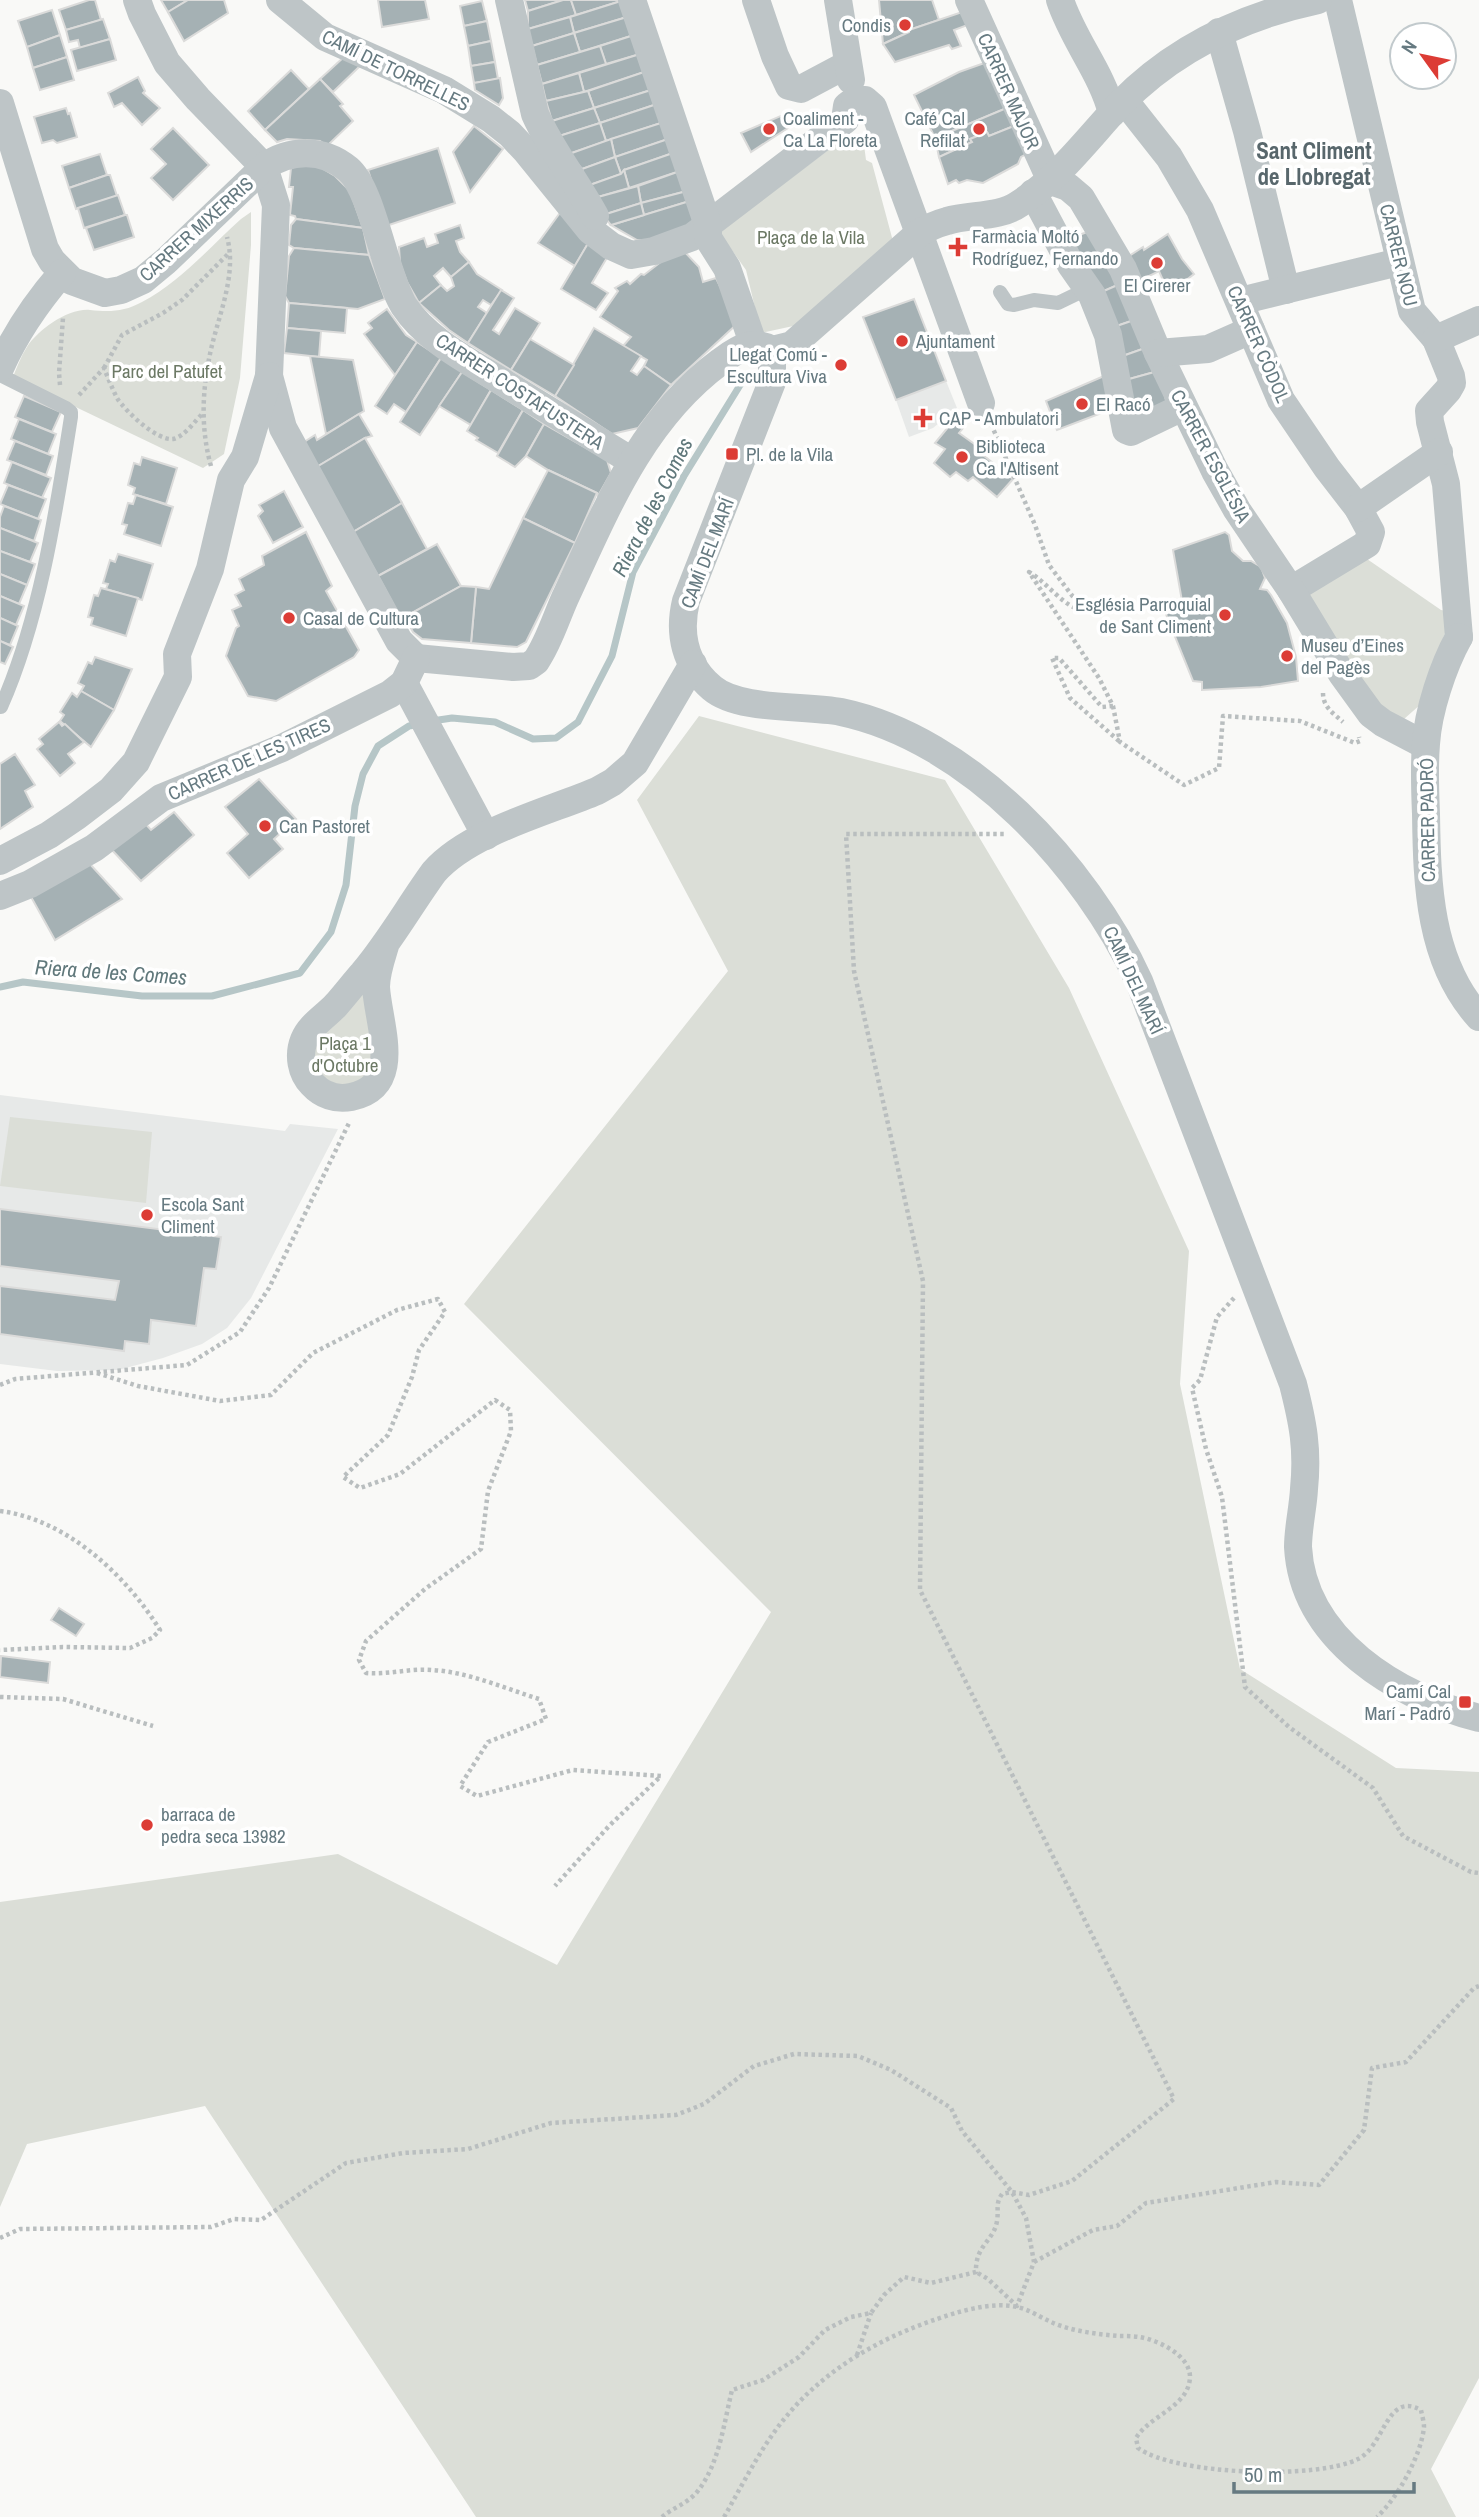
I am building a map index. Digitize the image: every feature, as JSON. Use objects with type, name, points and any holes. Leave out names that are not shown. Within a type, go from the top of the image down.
[{"type":"street","points":[[0,861],[77,816],[111,789],[136,762],[178,677],[177,654],[209,569],[238,468],[269,376],[276,205],[264,167],[167,63],[137,0]]},
{"type":"street","name":"CAMÍ DE TORRELLES","points":[[280,0],[325,37],[444,90],[491,119],[510,134],[590,230],[611,246],[631,255],[641,255],[681,242],[708,226]]},
{"type":"street","points":[[509,0],[535,114],[542,131],[580,188],[611,246]]},
{"type":"street","points":[[632,0],[708,226],[708,238],[727,268],[762,347]]},
{"type":"street","points":[[756,0],[775,56],[789,86],[800,89],[848,64]]},
{"type":"street","points":[[838,0],[858,113],[918,234],[981,403]]},
{"type":"street","name":"CARRER MAJOR","points":[[968,0],[1071,265],[1092,295],[1108,335],[1128,432],[1183,407]]},
{"type":"street","name":"CARRER CÒDOL","points":[[1060,0],[1107,96],[1169,157],[1200,210],[1281,400],[1358,508],[1371,532],[1367,544],[1292,590]]},
{"type":"street","points":[[269,376],[283,428],[399,641],[416,658],[513,667],[529,666],[536,661],[632,461],[659,422],[691,386],[738,349],[792,345],[918,234],[948,220],[1008,211],[1042,187],[1118,107],[1169,61],[1219,32],[1268,13],[1318,0]]},
{"type":"street","name":"CARRER NOU","points":[[1338,0],[1412,311],[1436,339]]},
{"type":"street","points":[[1219,32],[1247,131],[1286,290]]},
{"type":"street","points":[[0,103],[40,236],[52,261],[62,273],[34,304],[0,368]]},
{"type":"street","points":[[708,226],[858,113]]},
{"type":"street","name":"CARRER COSTAFUSTERA","points":[[264,167],[276,159],[306,153],[319,154],[350,170],[357,178],[363,193],[399,296],[421,326],[464,357],[632,461]]},
{"type":"street","name":"CARRER MIXERRIS","points":[[62,273],[72,281],[105,293],[121,290],[143,280],[264,167]]},
{"type":"street","name":"CARRER ESGLÉSIA","points":[[1042,187],[1068,187],[1081,198],[1122,269],[1183,407],[1237,510],[1292,590],[1342,674],[1371,714],[1425,745]]},
{"type":"street","points":[[1240,301],[1399,262]]},
{"type":"street","points":[[1469,636],[1446,484],[1429,411],[1452,383],[1436,339],[1479,320]]},
{"type":"street","points":[[1158,353],[1208,349],[1251,330]]},
{"type":"street","name":"CAMÍ DEL MARÍ","points":[[762,347],[772,382],[686,601],[682,631],[693,664],[712,688],[737,700],[842,712],[868,720],[939,752],[1040,834],[1086,889],[1124,948],[1139,981],[1284,1356],[1305,1429],[1305,1485],[1298,1545],[1300,1565],[1310,1597],[1328,1627],[1377,1671],[1427,1700],[1479,1718]]},
{"type":"street","points":[[238,468],[263,448],[275,448],[298,458]]},
{"type":"street","points":[[1358,508],[1439,452]]},
{"type":"street","name":"CARRER PADRÓ","points":[[1469,636],[1451,652],[1425,745],[1429,904],[1441,947],[1455,982],[1479,1017]]},
{"type":"street","points":[[416,658],[404,683],[486,836]]},
{"type":"street","points":[[385,946],[376,988],[386,1059],[378,1079],[362,1094],[348,1098],[320,1092],[309,1082],[303,1070],[300,1056],[302,1042],[309,1030],[334,1006],[385,946],[442,862],[486,836],[597,791],[624,773],[649,741],[693,664]]},
{"type":"street","name":"CARRER DE LES TIRES","points":[[0,896],[30,884],[94,848],[161,798],[282,748],[390,694],[404,683]]},
{"type":"lane","points":[[1000,292],[1008,304],[1014,306],[1034,300],[1058,303],[1087,289]]},
{"type":"lane","points":[[0,375],[71,412],[57,505],[42,573],[28,628],[1,707]]},
{"type":"path","points":[[226,233],[230,250],[226,290],[209,357],[203,414],[210,464],[215,476],[238,468]]},
{"type":"path","points":[[63,318],[60,386],[78,396],[104,368],[122,335],[182,300],[230,250]]},
{"type":"path","points":[[104,368],[119,401],[143,426],[170,440],[178,437],[203,414]]},
{"type":"path","points":[[981,403],[1030,512],[1049,565],[1083,610],[1077,610],[1067,604],[1041,578],[1029,572],[1099,678],[1113,706],[1120,742]]},
{"type":"path","points":[[1113,706],[1102,707],[1059,658],[1052,658],[1070,698],[1120,742],[1184,785],[1219,768],[1223,716],[1300,721],[1355,743],[1360,741],[1358,735]]},
{"type":"path","points":[[1342,674],[1325,682],[1323,701],[1327,709],[1348,726]]},
{"type":"path","points":[[976,2272],[975,2257],[997,2222],[996,2202],[1002,2194],[1012,2192],[1029,2195],[1072,2181],[1174,2099],[920,1590],[923,1282],[854,971],[846,834],[1040,834]]},
{"type":"path","points":[[0,1385],[15,1379],[187,1365],[240,1332],[270,1288],[362,1094]]},
{"type":"path","points":[[1252,1276],[1217,1317],[1200,1380],[1192,1388],[1206,1449],[1222,1496],[1245,1687],[1289,1727],[1373,1788],[1404,1836],[1471,1872],[1479,1872]]},
{"type":"path","points":[[97,1373],[138,1386],[219,1401],[271,1395],[313,1353],[397,1310],[438,1299],[445,1311],[419,1350],[412,1377],[388,1435],[343,1477],[360,1488],[400,1474],[495,1400],[510,1410],[511,1431],[488,1491],[481,1549],[425,1589],[366,1641],[359,1660],[366,1673],[386,1675],[431,1670],[470,1677],[539,1699],[547,1719],[488,1742],[460,1786],[477,1796],[573,1770],[661,1776],[555,1886]]},
{"type":"path","points":[[0,1511],[41,1523],[71,1538],[103,1563],[149,1612],[160,1630],[152,1638],[130,1648],[0,1650]]},
{"type":"path","points":[[0,1697],[64,1699],[153,1726]]},
{"type":"path","points":[[1034,2262],[1093,2230],[1117,2226],[1146,2203],[1276,2182],[1320,2185],[1364,2130],[1372,2068],[1406,2062],[1474,1988],[1479,1986]]},
{"type":"path","points":[[0,2238],[20,2229],[211,2227],[234,2219],[261,2220],[346,2164],[403,2153],[468,2149],[551,2123],[676,2115],[704,2104],[754,2066],[794,2054],[858,2056],[891,2070],[951,2108],[962,2131],[1012,2192],[1026,2218],[1034,2262],[1017,2306]]},
{"type":"path","points":[[1018,2205],[1023,2201],[1024,2194]]},
{"type":"path","points":[[857,2356],[871,2312],[884,2295],[904,2277],[931,2283],[976,2272],[988,2279],[1017,2306],[1054,2323],[1086,2332],[1141,2337],[1164,2346],[1183,2359],[1190,2374],[1188,2390],[1178,2402],[1142,2427],[1136,2438],[1138,2448],[1149,2455],[1179,2463],[1259,2473],[1333,2468],[1360,2459],[1374,2448],[1393,2412],[1403,2405],[1412,2405],[1421,2410],[1424,2425],[1412,2466],[1394,2498],[1377,2517]]},
{"type":"path","points":[[724,2517],[769,2440],[784,2419],[818,2384],[857,2356],[908,2330],[957,2312],[984,2307],[1017,2306]]},
{"type":"path","points":[[662,2517],[683,2505],[698,2491],[712,2465],[732,2389],[763,2380],[799,2357],[825,2330],[851,2317],[871,2312]]},
{"type":"shaded area","name":"CAP - Ambulatori","points":[[946,381],[957,408],[933,428],[909,437],[896,400]]},
{"type":"shaded area","name":"Escola Sant Climent","points":[[0,1095],[285,1131],[290,1124],[338,1129],[251,1298],[227,1328],[202,1344],[118,1370],[57,1371],[0,1364]]},
{"type":"green space","name":"Plaça de la Vila","points":[[850,138],[864,145],[866,160],[872,163],[894,245],[798,325],[761,333],[746,270],[719,232],[839,142]]},
{"type":"green space","name":"Parc del Patufet","points":[[251,212],[251,245],[240,378],[224,454],[203,468],[13,377],[27,347],[54,321],[81,310],[116,310],[142,302],[182,275]]},
{"type":"green space","points":[[1367,559],[1441,610],[1447,611],[1448,624],[1421,704],[1404,719],[1379,707],[1309,600],[1310,588]]},
{"type":"green space","points":[[699,716],[945,780],[1069,988],[1189,1251],[1180,1384],[1240,1669],[1396,1768],[1479,1772],[1479,2378],[1431,2469],[1456,2517],[476,2517],[205,2106],[27,2144],[0,2207],[0,1902],[338,1854],[557,1965],[771,1612],[464,1304],[728,971],[637,800]]},
{"type":"green space","name":"Plaça 1 d'Octubre","points":[[363,983],[375,1071],[348,1090],[318,1078],[311,1047]]},
{"type":"green space","points":[[10,1117],[152,1132],[146,1203],[0,1186]]},
{"type":"building","points":[[95,0],[101,20],[66,30],[59,10]]},
{"type":"building","points":[[161,0],[188,0],[168,12]]},
{"type":"building","points":[[188,0],[224,0],[228,13],[184,41],[168,12]]},
{"type":"building","points":[[378,0],[425,0],[429,19],[382,27]]},
{"type":"building","points":[[525,0],[563,0],[528,11]]},
{"type":"building","points":[[571,0],[576,15],[528,29],[528,11]]},
{"type":"building","points":[[571,0],[621,0],[621,1],[576,15]]},
{"type":"building","name":"Condis","points":[[879,0],[932,0],[939,20],[909,30],[883,44]]},
{"type":"building","points":[[482,1],[487,21],[464,26],[460,6]]},
{"type":"building","points":[[621,1],[627,17],[574,33],[570,17]]},
{"type":"building","points":[[52,10],[60,35],[27,47],[18,21]]},
{"type":"building","points":[[968,10],[973,23],[954,30],[961,46],[952,49],[949,45],[895,62],[883,44],[909,30]]},
{"type":"building","points":[[570,17],[574,33],[532,46],[528,29]]},
{"type":"building","points":[[627,17],[634,35],[580,52],[574,33]]},
{"type":"building","points":[[103,19],[110,39],[80,48],[78,40],[69,42],[66,30]]},
{"type":"building","points":[[487,21],[491,41],[468,46],[464,26]]},
{"type":"building","points":[[574,33],[580,52],[537,65],[532,46]]},
{"type":"building","points":[[60,35],[67,57],[33,68],[27,47]]},
{"type":"building","points":[[634,35],[640,54],[606,64],[600,46]]},
{"type":"building","points":[[110,39],[116,60],[77,71],[71,50]]},
{"type":"building","points":[[491,41],[495,62],[471,66],[468,46]]},
{"type":"building","points":[[600,46],[606,64],[542,84],[537,65]]},
{"type":"building","points":[[640,54],[647,71],[584,92],[579,73]]},
{"type":"building","points":[[345,56],[362,64],[333,92],[320,79]]},
{"type":"building","points":[[67,57],[74,80],[40,90],[33,68]]},
{"type":"building","points":[[990,61],[1009,107],[935,138],[914,95],[959,72]]},
{"type":"building","points":[[495,62],[498,79],[474,83],[471,66]]},
{"type":"building","points":[[291,70],[309,89],[265,130],[248,111]]},
{"type":"building","points":[[647,71],[651,90],[594,108],[588,91]]},
{"type":"building","points":[[579,73],[584,92],[546,101],[542,84]]},
{"type":"building","points":[[138,77],[145,91],[143,93],[160,108],[142,125],[122,103],[114,107],[108,93]]},
{"type":"building","points":[[500,78],[503,98],[499,105],[475,90],[474,83]]},
{"type":"building","points":[[320,79],[343,104],[340,106],[353,121],[327,146],[320,141],[287,139],[277,142],[265,130]]},
{"type":"building","points":[[651,90],[657,104],[600,123],[594,108]]},
{"type":"building","points":[[588,91],[594,108],[552,121],[546,101]]},
{"type":"building","points":[[657,104],[664,122],[606,141],[600,123]]},
{"type":"building","name":"Café Cal Refilat","points":[[1009,107],[1019,124],[989,136],[987,132],[970,139],[972,142],[939,157],[935,138]]},
{"type":"building","points":[[66,108],[77,137],[57,143],[53,140],[42,143],[34,117]]},
{"type":"building","points":[[594,108],[600,123],[556,137],[552,121]]},
{"type":"building","name":"Coaliment - Ca La Floreta","points":[[790,112],[794,124],[751,152],[741,133]]},
{"type":"building","points":[[664,122],[668,139],[615,157],[611,139]]},
{"type":"building","points":[[600,123],[606,141],[569,154],[556,137]]},
{"type":"building","points":[[1019,124],[1030,152],[1021,157],[1018,164],[983,183],[967,180],[959,183],[956,180],[948,184],[939,157],[972,142],[970,139],[987,132],[989,136]]},
{"type":"building","points":[[474,126],[503,149],[470,192],[453,152]]},
{"type":"building","points":[[173,128],[209,165],[173,200],[151,178],[166,164],[151,149]]},
{"type":"building","points":[[611,139],[615,157],[582,169],[569,154]]},
{"type":"building","points":[[668,139],[673,153],[624,170],[621,174],[615,157]]},
{"type":"building","points":[[438,148],[455,203],[386,226],[368,170]]},
{"type":"building","points":[[673,153],[680,171],[629,188],[624,170]]},
{"type":"building","points":[[100,154],[107,175],[69,188],[62,166]]},
{"type":"building","points":[[615,157],[621,174],[587,186],[582,169]]},
{"type":"building","points":[[306,163],[335,176],[350,191],[363,228],[296,219],[290,215],[293,187],[289,187],[291,168]]},
{"type":"building","points":[[624,170],[629,188],[598,197],[587,186],[621,174]]},
{"type":"building","points":[[680,171],[687,191],[641,203],[638,186]]},
{"type":"building","points":[[110,175],[117,196],[76,209],[69,188]]},
{"type":"building","points":[[638,186],[641,203],[603,215],[598,197]]},
{"type":"building","points":[[687,191],[693,200],[644,215],[641,203]]},
{"type":"building","points":[[118,195],[125,215],[84,228],[78,208]]},
{"type":"building","points":[[693,200],[701,226],[652,241],[637,240],[611,225]]},
{"type":"building","points":[[641,203],[644,215],[611,225],[603,215]]},
{"type":"building","points":[[562,210],[590,240],[575,266],[538,243]]},
{"type":"building","points":[[125,215],[134,237],[94,250],[86,228]]},
{"type":"building","points":[[296,219],[363,228],[369,255],[294,248],[289,245],[291,225]]},
{"type":"building","points":[[460,225],[464,238],[456,241],[460,252],[469,262],[451,277],[443,268],[434,276],[441,285],[419,303],[400,263],[399,247],[424,238],[427,247],[438,243],[435,234]]},
{"type":"building","points":[[1092,230],[1109,254],[1083,267],[1064,241]]},
{"type":"building","name":"El Cirerer","points":[[1168,234],[1194,274],[1172,291],[1165,285],[1159,271],[1139,281],[1126,258]]},
{"type":"building","points":[[590,240],[608,256],[592,283],[608,293],[596,310],[561,289]]},
{"type":"building","points":[[680,247],[699,267],[703,282],[716,278],[738,323],[671,385],[644,366],[647,360],[623,346],[631,337],[600,317],[618,291],[615,288],[627,281],[630,284]]},
{"type":"building","points":[[294,248],[369,255],[385,299],[358,309],[289,303],[285,296],[289,256]]},
{"type":"building","points":[[1109,254],[1122,283],[1097,294],[1083,267]]},
{"type":"building","points":[[469,262],[477,274],[502,290],[491,305],[483,300],[478,307],[487,313],[468,343],[419,303],[441,285],[447,291],[454,286],[451,277]]},
{"type":"building","points":[[1122,283],[1137,319],[1108,329],[1097,294]]},
{"type":"building","points":[[501,290],[514,298],[493,330],[499,334],[515,308],[540,323],[511,370],[468,343]]},
{"type":"building","name":"Ajuntament","points":[[914,299],[946,381],[896,400],[863,317]]},
{"type":"building","points":[[289,303],[347,308],[345,333],[287,328]]},
{"type":"building","points":[[387,309],[406,335],[417,342],[395,375],[364,334],[372,328],[368,323]]},
{"type":"building","points":[[1137,319],[1148,347],[1117,358],[1108,329]]},
{"type":"building","points":[[287,328],[321,331],[319,357],[284,353]]},
{"type":"building","points":[[594,328],[641,356],[631,371],[637,375],[644,366],[671,385],[638,428],[612,434],[555,396]]},
{"type":"building","points":[[530,339],[574,365],[555,396],[511,370]]},
{"type":"building","points":[[417,342],[441,358],[406,412],[394,404],[387,414],[375,406]]},
{"type":"building","points":[[1148,347],[1158,371],[1122,381],[1117,358]]},
{"type":"building","points":[[310,356],[353,360],[364,411],[326,434]]},
{"type":"building","points":[[441,358],[462,372],[420,435],[400,422]]},
{"type":"building","points":[[1158,371],[1169,411],[1131,424],[1122,381]]},
{"type":"building","points":[[462,372],[491,390],[471,425],[439,406]]},
{"type":"building","name":"El Racó","points":[[1111,373],[1117,407],[1057,430],[1046,401]]},
{"type":"building","points":[[491,390],[523,410],[498,453],[476,440],[478,438],[467,431]]},
{"type":"building","points":[[24,396],[61,412],[52,432],[15,417]]},
{"type":"building","points":[[523,410],[544,424],[526,456],[515,467],[497,456]]},
{"type":"building","points":[[359,414],[372,436],[315,468],[301,444],[315,435],[317,440]]},
{"type":"building","points":[[19,419],[56,434],[48,454],[11,439]]},
{"type":"building","name":"Biblioteca Ca l'Altisent","points":[[954,420],[963,428],[959,433],[980,448],[978,451],[1013,479],[997,497],[973,477],[968,481],[956,472],[950,477],[934,463],[945,449],[935,443]]},
{"type":"building","points":[[544,424],[607,460],[611,473],[598,496],[597,493],[548,470],[526,456]]},
{"type":"building","points":[[365,438],[402,503],[353,532],[315,468]]},
{"type":"building","points":[[15,441],[53,456],[46,475],[7,460]]},
{"type":"building","points":[[142,457],[177,468],[166,504],[133,494],[135,488],[128,485],[134,463],[140,465]]},
{"type":"building","points":[[12,462],[51,478],[42,498],[4,483]]},
{"type":"building","points":[[548,470],[597,493],[575,543],[523,518]]},
{"type":"building","points":[[8,485],[46,499],[38,519],[0,504]]},
{"type":"building","points":[[284,491],[303,527],[273,543],[258,516],[263,511],[259,505]]},
{"type":"building","points":[[136,495],[173,507],[161,546],[124,534],[127,525],[122,524],[128,503],[133,504]]},
{"type":"building","points":[[402,503],[427,549],[378,576],[353,532]]},
{"type":"building","points":[[4,506],[41,520],[34,541],[0,528]]},
{"type":"building","points":[[523,518],[575,543],[526,642],[517,647],[471,643],[476,587],[489,589]]},
{"type":"building","points":[[0,528],[38,543],[30,562],[0,551]]},
{"type":"building","name":"Casal de Cultura","points":[[306,532],[332,586],[326,591],[359,650],[354,657],[276,701],[248,696],[226,656],[239,626],[232,610],[241,606],[235,595],[244,590],[239,579],[264,565],[262,556]]},
{"type":"building","name":"Església Parroquial de Sant Climent","points":[[1225,532],[1229,535],[1232,551],[1243,561],[1251,561],[1261,567],[1265,578],[1260,589],[1267,590],[1271,595],[1287,623],[1296,657],[1298,681],[1261,687],[1202,690],[1202,682],[1193,681],[1163,607],[1182,601],[1173,550]]},
{"type":"building","points":[[437,544],[461,586],[401,619],[378,576]]},
{"type":"building","points":[[0,551],[35,564],[27,585],[0,574]]},
{"type":"building","points":[[118,554],[153,564],[142,600],[106,589],[108,584],[103,583],[110,560],[115,562]]},
{"type":"building","points":[[0,574],[27,585],[19,604],[0,596]]},
{"type":"building","points":[[461,586],[476,587],[471,643],[422,639],[413,632],[405,617]]},
{"type":"building","points":[[101,588],[138,598],[126,636],[91,625],[93,618],[88,617],[94,595],[98,596]]},
{"type":"building","points":[[0,596],[24,606],[16,625],[0,618]]},
{"type":"building","points":[[0,618],[18,626],[10,645],[0,641]]},
{"type":"building","points":[[0,641],[13,647],[5,664],[0,662]]},
{"type":"building","points":[[95,657],[132,669],[114,710],[81,691],[84,686],[78,683],[88,662],[92,664]]},
{"type":"building","points":[[81,691],[114,710],[91,747],[60,721],[64,715],[60,712],[72,693],[77,697]]},
{"type":"building","points":[[59,722],[62,726],[65,724],[84,742],[68,754],[75,763],[60,776],[37,749],[43,744],[39,739]]},
{"type":"building","points":[[15,754],[35,785],[25,791],[33,807],[0,829],[0,764]]},
{"type":"building","name":"Can Pastoret","points":[[259,779],[296,819],[274,839],[283,849],[249,878],[227,853],[248,834],[225,807]]},
{"type":"building","points":[[174,812],[194,835],[141,881],[111,849],[142,820],[151,830]]},
{"type":"building","points":[[89,863],[122,899],[55,940],[30,895]]},
{"type":"building","points":[[0,1209],[221,1237],[216,1269],[204,1268],[196,1326],[151,1320],[149,1344],[125,1341],[124,1351],[0,1334],[0,1286],[115,1300],[119,1281],[0,1266]]},
{"type":"building","points":[[59,1608],[84,1624],[76,1636],[51,1620]]},
{"type":"building","points":[[1,1656],[50,1662],[48,1683],[0,1677]]},
{"type":"waterway","name":"Riera de les Comes","points":[[432,721],[452,718],[495,722],[533,739],[556,738],[578,722],[612,656],[633,572],[684,476],[742,382]]},
{"type":"waterway","name":"Riera de les Comes","points":[[0,987],[23,982],[142,996],[212,996],[300,973],[331,932],[346,885],[355,806],[363,774],[378,746],[409,726],[420,724]]},
{"type":"place","name":"Condis","points":[[905,25]]},
{"type":"place","name":"Coaliment - Ca La Floreta","points":[[769,129]]},
{"type":"place","name":"Café Cal Refilat","points":[[979,129]]},
{"type":"place","name":"Farmàcia Moltó Rodríguez, Fernando","points":[[958,247]]},
{"type":"place","name":"El Cirerer","points":[[1157,263]]},
{"type":"place","name":"Ajuntament","points":[[902,341]]},
{"type":"place","name":"Llegat Comú - Escultura Viva","points":[[841,365]]},
{"type":"place","name":"El Racó","points":[[1082,404]]},
{"type":"place","name":"CAP - Ambulatori","points":[[923,418]]},
{"type":"place","name":"Pl. de la Vila","points":[[732,454]]},
{"type":"place","name":"Biblioteca Ca l'Altisent","points":[[962,457]]},
{"type":"place","name":"Església Parroquial de Sant Climent","points":[[1225,615]]},
{"type":"place","name":"Casal de Cultura","points":[[289,618]]},
{"type":"place","name":"Museu d’Eines del Pagès","points":[[1287,656]]},
{"type":"place","name":"Can Pastoret","points":[[265,826]]},
{"type":"place","name":"Escola Sant Climent","points":[[147,1215]]},
{"type":"place","name":"Camí Cal Marí - Padró","points":[[1465,1702]]},
{"type":"place","name":"barraca de pedra seca 13982","points":[[147,1825]]},
{"type":"district","name":"Sant Climent de Llobregat","points":[[1314,163]]}]
